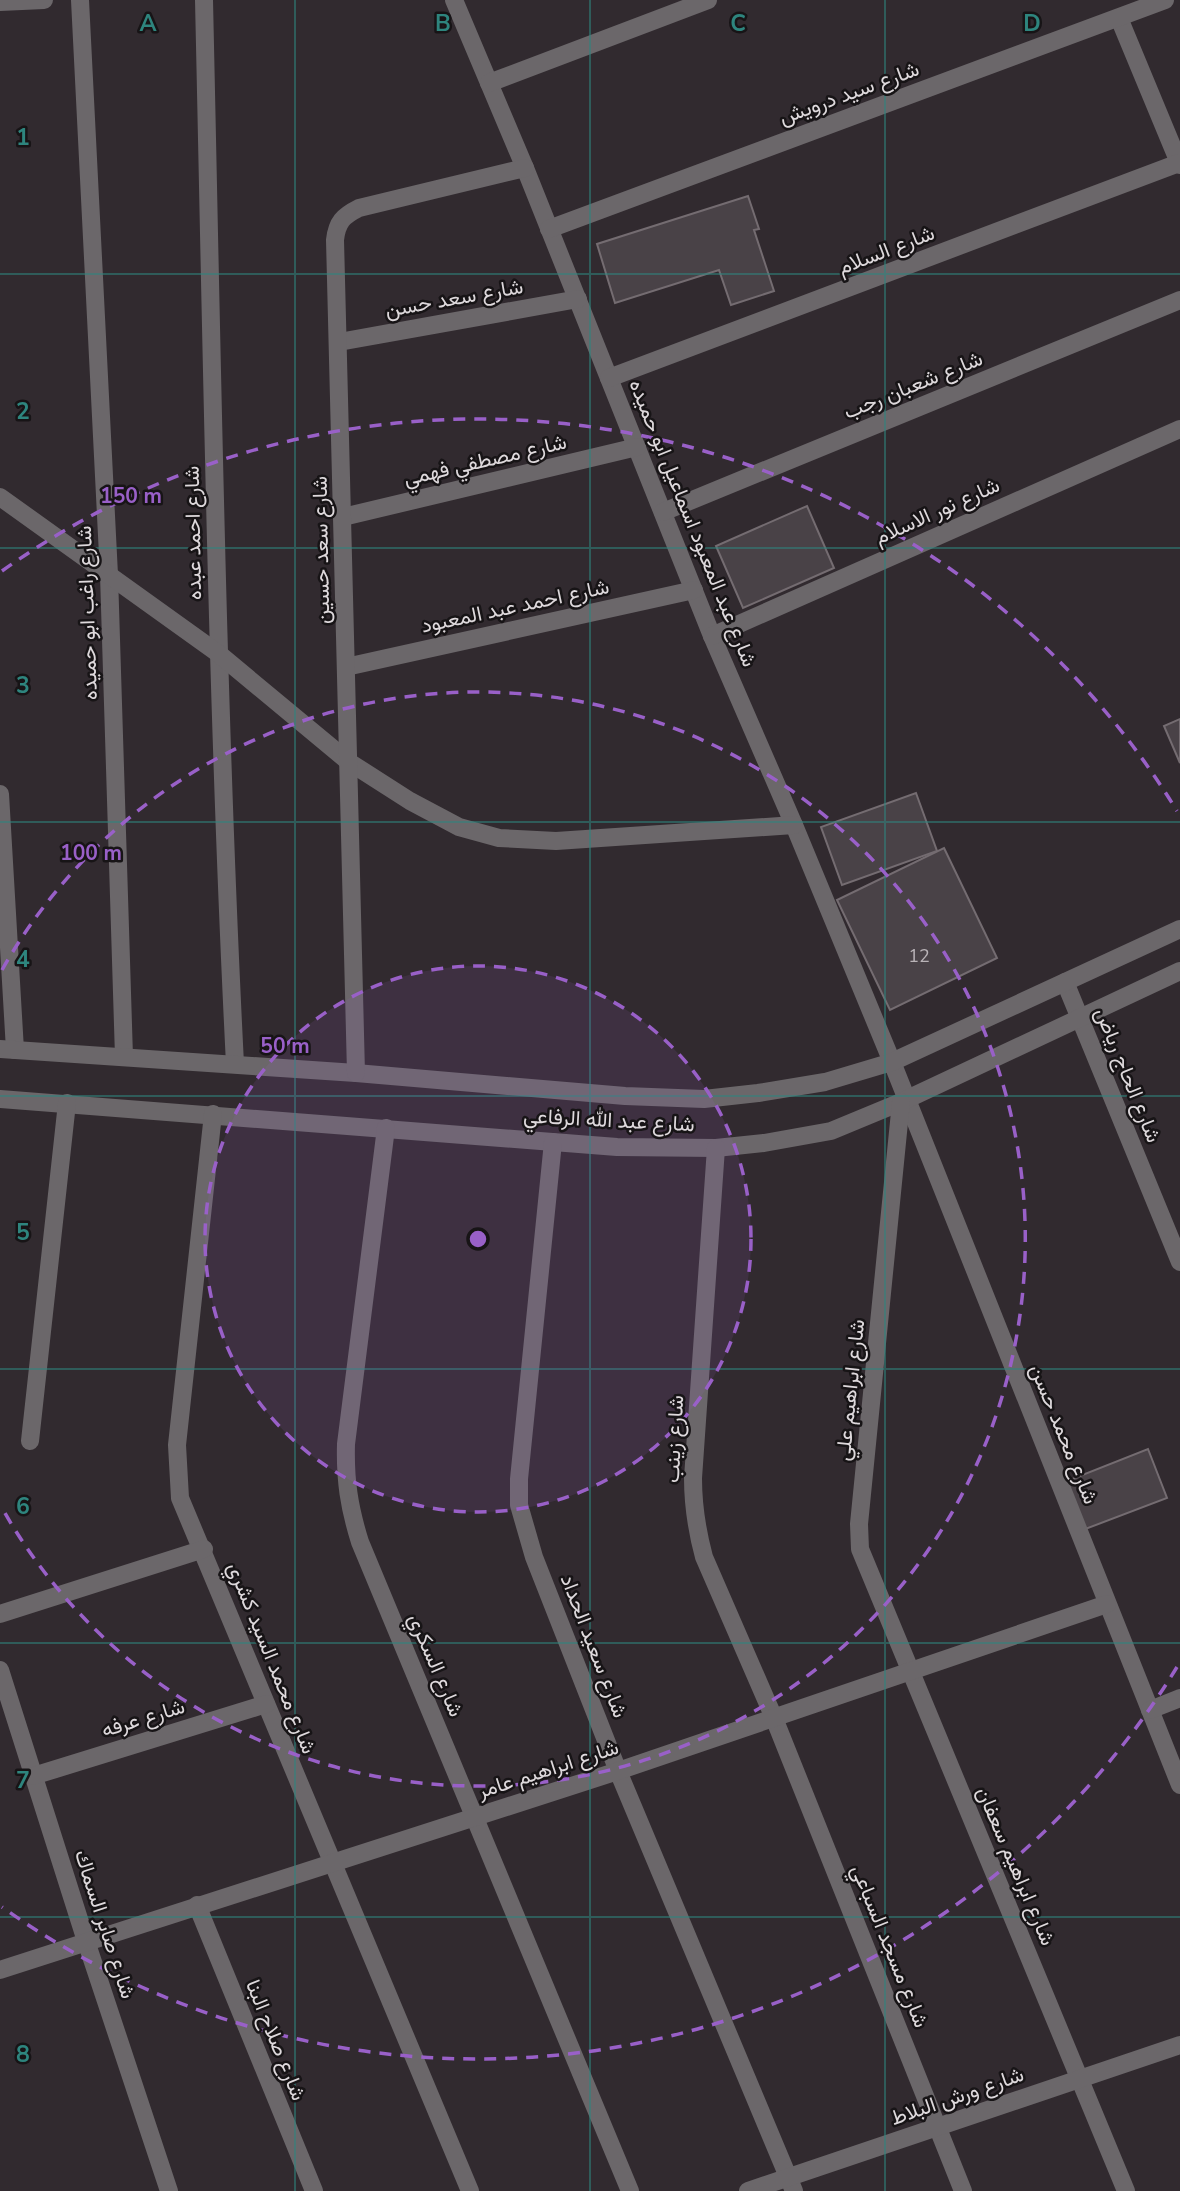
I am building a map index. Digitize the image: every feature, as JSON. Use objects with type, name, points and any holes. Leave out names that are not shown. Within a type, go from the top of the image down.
[{"type":"street","points":[[0,2],[44,0]]},
{"type":"street","name":"شارع راغب ابو حميده","points":[[80,0],[109,575],[124,1057]]},
{"type":"street","name":"شارع احمد عبده","points":[[204,0],[225,866],[235,1064]]},
{"type":"street","name":"شارع عبد المعبود اسماعيل ابو حميده","points":[[454,0],[525,167],[712,636],[892,1062]]},
{"type":"street","points":[[489,83],[708,0]]},
{"type":"street","name":"شارع سيد درويش","points":[[549,229],[1165,0]]},
{"type":"street","points":[[1119,18],[1172,126],[1180,164]]},
{"type":"street","name":"شارع السلام","points":[[609,378],[1180,164]]},
{"type":"street","name":"شارع سعد حسين","points":[[356,1073],[335,240],[337,225],[345,214],[359,208],[525,167]]},
{"type":"street","name":"شارع سعد حسن","points":[[339,342],[578,299]]},
{"type":"street","name":"شارع شعبان رجب","points":[[663,512],[1180,300]]},
{"type":"street","name":"شارع نور الاسلام","points":[[712,636],[1180,429]]},
{"type":"street","name":"شارع مصطفي فهمي","points":[[343,517],[637,447]]},
{"type":"street","points":[[0,497],[219,654],[349,762],[410,801],[459,827],[499,838],[556,841],[794,825]]},
{"type":"street","name":"شارع احمد عبد المعبود","points":[[346,667],[694,590]]},
{"type":"street","points":[[0,794],[8,1049]]},
{"type":"street","name":"شارع عبد الله الرفاعي","points":[[8,1049],[356,1073],[625,1096],[704,1099],[825,1082],[892,1062],[1180,929]]},
{"type":"street","name":"شارع عبد الله الرفاعي","points":[[0,1099],[617,1147],[716,1148],[764,1143],[831,1131],[903,1101],[1180,971]]},
{"type":"street","name":"شارع الحاج رياض","points":[[1065,982],[1180,1262]]},
{"type":"street","name":"شارع محمد حسن","points":[[892,1062],[903,1101],[1180,1785]]},
{"type":"street","name":"شارع ابراهيم علي","points":[[903,1101],[858,1537],[860,1549],[911,1672]]},
{"type":"street","points":[[30,1441],[67,1103]]},
{"type":"street","name":"شارع محمد السيد كشري","points":[[213,1114],[177,1445],[180,1498],[204,1549],[470,2191]]},
{"type":"street","name":"شارع السكري","points":[[386,1128],[346,1444],[345,1478],[351,1513],[360,1542],[630,2191]]},
{"type":"street","name":"شارع سعيد الحداد","points":[[553,1142],[519,1479],[519,1505],[534,1557],[618,1771],[791,2184]]},
{"type":"street","name":"شارع زينب","points":[[716,1148],[693,1505],[704,1558],[774,1718]]},
{"type":"street","points":[[0,1614],[204,1549]]},
{"type":"street","name":"شارع ابراهيم عامر","points":[[0,1970],[618,1771],[1107,1604]]},
{"type":"street","name":"شارع صابر السماك","points":[[0,1671],[169,2191]]},
{"type":"street","name":"شارع ابراهيم سعفان","points":[[911,1672],[1126,2191]]},
{"type":"street","points":[[1150,1710],[1180,1698]]},
{"type":"street","name":"شارع عرفه","points":[[33,1776],[266,1704]]},
{"type":"street","name":"شارع مسجد السباعي","points":[[774,1718],[963,2191]]},
{"type":"street","name":"شارع صلاح البنا","points":[[197,1905],[314,2191]]},
{"type":"street","name":"شارع ورش البلاط","points":[[748,2191],[791,2184],[937,2127],[1180,2045]]},
{"type":"building","points":[[748,196],[759,229],[754,230],[774,291],[731,305],[719,270],[615,303],[597,244]]},
{"type":"building","points":[[807,506],[834,568],[743,608],[716,546]]},
{"type":"building","points":[[1180,719],[1180,763],[1164,726]]},
{"type":"building","points":[[916,793],[937,851],[842,885],[821,827]]},
{"type":"building","points":[[944,848],[997,958],[890,1010],[837,900]]},
{"type":"building","points":[[1148,1449],[1167,1498],[1080,1531],[1062,1483]]}]
